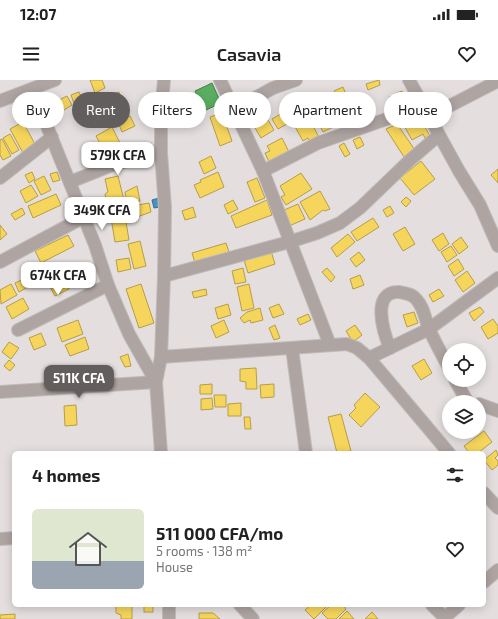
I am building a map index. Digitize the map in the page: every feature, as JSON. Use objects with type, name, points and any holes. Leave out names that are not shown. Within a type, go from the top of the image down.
[{"type":"street","points":[[0,101],[55,80]]},
{"type":"street","points":[[161,451],[156,382],[161,357],[164,276],[165,208],[161,153],[161,113],[164,80]]},
{"type":"street","points":[[220,80],[225,92]]},
{"type":"street","points":[[266,92],[296,80]]},
{"type":"street","points":[[409,80],[416,92]]},
{"type":"street","points":[[452,100],[498,80]]},
{"type":"street","points":[[32,89],[84,217],[108,285],[129,334],[156,382]]},
{"type":"street","points":[[263,171],[318,143],[384,124]]},
{"type":"street","points":[[242,128],[263,171],[289,242],[330,345]]},
{"type":"street","points":[[436,128],[459,171],[480,205],[498,246]]},
{"type":"street","points":[[164,276],[289,242],[317,233],[345,219],[360,208],[410,160],[440,135]]},
{"type":"street","points":[[0,178],[52,137]]},
{"type":"street","points":[[70,182],[115,164],[161,153]]},
{"type":"street","points":[[0,262],[84,217]]},
{"type":"street","points":[[369,358],[429,329],[498,278]]},
{"type":"street","points":[[18,330],[108,285]]},
{"type":"street","points":[[390,348],[383,334],[381,316],[384,301],[389,296],[400,292],[416,298],[421,305],[429,329],[442,354]]},
{"type":"street","points":[[161,357],[347,344],[357,348],[369,358],[447,451]]},
{"type":"street","points":[[292,348],[306,451]]},
{"type":"street","points":[[0,392],[156,382]]},
{"type":"street","points":[[486,407],[498,411]]},
{"type":"street","points":[[486,495],[498,508]]},
{"type":"street","points":[[0,539],[12,538]]},
{"type":"street","points":[[486,580],[498,570]]},
{"type":"street","points":[[169,607],[169,619]]},
{"type":"street","points":[[242,607],[253,619]]},
{"type":"street","points":[[434,607],[444,618],[457,607]]},
{"type":"building: Homes","points":[[90,80],[102,80],[105,88],[95,92]]},
{"type":"building: Homes","points":[[379,80],[380,85],[368,90],[366,84]]},
{"type":"building: Homes","points":[[343,87],[345,92],[334,92]]},
{"type":"building: Homes","points":[[67,96],[72,105],[64,110],[64,98]]},
{"type":"building: Homes","points":[[279,115],[280,128],[278,129],[272,119]]},
{"type":"building: Homes","points":[[130,116],[135,126],[122,132],[120,128],[130,128]]},
{"type":"building: Homes","points":[[214,116],[214,128],[227,128],[232,141],[220,146],[210,117]]},
{"type":"building: Homes","points":[[271,125],[274,130],[261,138],[255,128],[271,128]]},
{"type":"building: Homes","points":[[26,128],[36,146],[23,153],[10,129]]},
{"type":"building: Homes","points":[[112,128],[120,143],[111,148],[113,153],[107,157],[96,136]]},
{"type":"building: Homes","points":[[296,128],[314,128],[319,137],[310,142],[308,138],[303,141]]},
{"type":"building: Homes","points":[[321,128],[331,128],[323,132]]},
{"type":"building: Homes","points":[[400,128],[415,150],[404,157],[386,129]]},
{"type":"building: Homes","points":[[405,128],[425,128],[430,136],[425,138],[423,134],[412,140]]},
{"type":"building: Homes","points":[[10,134],[19,150],[12,154],[3,138]]},
{"type":"building: Homes","points":[[360,137],[364,145],[357,149],[353,140]]},
{"type":"building: Homes","points":[[282,138],[290,154],[270,164],[265,153],[270,151],[267,146]]},
{"type":"building: Homes","points":[[2,139],[11,156],[3,160],[0,155],[0,140]]},
{"type":"building: Homes","points":[[344,143],[350,154],[345,157],[339,146]]},
{"type":"building: Homes","points":[[98,152],[103,164],[91,170],[86,158]]},
{"type":"building: Homes","points":[[211,156],[216,168],[204,174],[199,162]]},
{"type":"building: Homes","points":[[421,161],[435,179],[414,195],[400,178]]},
{"type":"building: Homes","points":[[498,169],[498,183],[491,175]]},
{"type":"building: Homes","points":[[32,172],[35,179],[29,183],[25,175]]},
{"type":"building: Homes","points":[[57,172],[60,180],[53,182],[50,174]]},
{"type":"building: Homes","points":[[218,172],[224,187],[200,198],[194,185],[201,182],[200,180]]},
{"type":"building: Homes","points":[[301,173],[312,189],[286,205],[281,197],[285,195],[280,186]]},
{"type":"building: Homes","points":[[44,176],[51,190],[41,195],[34,181]]},
{"type":"building: Homes","points":[[118,176],[125,204],[108,208],[105,194],[108,192],[105,179]]},
{"type":"building: Homes","points":[[257,178],[265,198],[255,202],[247,182]]},
{"type":"building: Homes","points":[[31,185],[38,196],[26,203],[20,191]]},
{"type":"building: Homes","points":[[137,186],[140,201],[127,203],[125,192]]},
{"type":"building: Homes","points":[[320,191],[330,209],[325,211],[323,210],[310,220],[300,202]]},
{"type":"building: Homes","points":[[56,194],[61,205],[33,218],[28,206]]},
{"type":"building: Homes","points":[[406,197],[411,201],[406,207],[401,202]]},
{"type":"building: Homes","points":[[233,200],[238,209],[228,214],[224,205]]},
{"type":"building: Homes","points":[[267,200],[272,215],[236,228],[231,216]]},
{"type":"building: Homes","points":[[149,203],[151,212],[134,218],[133,206]]},
{"type":"building: Homes","points":[[298,204],[305,219],[289,226],[282,211]]},
{"type":"building: Homes","points":[[390,206],[394,213],[387,217],[383,210]]},
{"type":"building: Homes","points":[[193,207],[196,217],[185,220],[182,211]]},
{"type":"building: Homes","points":[[22,208],[25,214],[15,220],[11,214]]},
{"type":"building: Homes","points":[[124,210],[129,240],[115,242],[110,212]]},
{"type":"building: Homes","points":[[373,218],[379,227],[357,241],[351,232]]},
{"type":"building: Homes","points":[[0,225],[7,234],[0,240]]},
{"type":"building: Homes","points":[[405,227],[415,244],[403,251],[393,234]]},
{"type":"building: Homes","points":[[443,233],[449,244],[439,251],[432,240]]},
{"type":"building: Homes","points":[[348,234],[355,242],[337,257],[331,248]]},
{"type":"building: Homes","points":[[68,235],[74,246],[41,263],[35,251]]},
{"type":"building: Homes","points":[[461,237],[468,247],[459,254],[452,244]]},
{"type":"building: Homes","points":[[140,241],[146,266],[134,269],[128,244]]},
{"type":"building: Homes","points":[[226,243],[229,252],[195,263],[192,253]]},
{"type":"building: Homes","points":[[451,246],[457,255],[447,262],[441,252]]},
{"type":"building: Homes","points":[[271,251],[275,264],[248,273],[244,260]]},
{"type":"building: Homes","points":[[359,252],[365,260],[356,267],[350,259]]},
{"type":"building: Homes","points":[[129,258],[131,269],[118,272],[116,260]]},
{"type":"building: Homes","points":[[458,259],[464,269],[454,276],[448,266]]},
{"type":"building: Homes","points":[[86,263],[95,277],[79,286],[71,272]]},
{"type":"building: Homes","points":[[39,268],[44,280],[33,285],[28,273]]},
{"type":"building: Homes","points":[[243,268],[246,282],[235,284],[232,271]]},
{"type":"building: Homes","points":[[327,268],[335,277],[331,282],[322,272]]},
{"type":"building: Homes","points":[[467,271],[475,283],[463,292],[455,280]]},
{"type":"building: Homes","points":[[62,274],[69,289],[55,296],[47,281]]},
{"type":"building: Homes","points":[[360,275],[364,285],[353,289],[350,279]]},
{"type":"building: Homes","points":[[26,278],[30,286],[19,292],[15,283]]},
{"type":"building: Homes","points":[[11,284],[17,295],[1,304],[0,290]]},
{"type":"building: Homes","points":[[141,284],[154,323],[139,328],[126,289]]},
{"type":"building: Homes","points":[[249,284],[254,308],[242,311],[237,287]]},
{"type":"building: Homes","points":[[206,289],[207,295],[194,298],[192,292]]},
{"type":"building: Homes","points":[[439,289],[444,296],[433,302],[429,295]]},
{"type":"building: Homes","points":[[23,298],[29,309],[12,319],[6,307]]},
{"type":"building: Homes","points":[[228,304],[231,315],[218,319],[215,308]]},
{"type":"building: Homes","points":[[279,304],[284,314],[273,318],[269,308]]},
{"type":"building: Homes","points":[[480,307],[484,312],[474,321],[469,313]]},
{"type":"building: Homes","points":[[260,308],[263,320],[251,323],[250,320],[244,323],[240,318],[247,312]]},
{"type":"building: Homes","points":[[414,312],[418,323],[407,327],[403,315]]},
{"type":"building: Homes","points":[[308,314],[311,320],[300,325],[297,319]]},
{"type":"building: Homes","points":[[493,319],[498,326],[498,333],[488,339],[481,327]]},
{"type":"building: Homes","points":[[78,320],[83,334],[62,342],[57,328]]},
{"type":"building: Homes","points":[[224,320],[229,332],[216,338],[211,326]]},
{"type":"building: Homes","points":[[275,325],[280,338],[274,340],[269,328]]},
{"type":"building: Homes","points":[[355,325],[362,335],[353,342],[346,331]]},
{"type":"building: Homes","points":[[41,333],[46,345],[34,350],[29,338]]},
{"type":"building: Homes","points":[[85,337],[89,349],[70,356],[65,345]]},
{"type":"building: Homes","points":[[9,342],[19,348],[11,359],[2,352]]},
{"type":"building: Homes","points":[[128,354],[131,366],[125,367],[120,357]]},
{"type":"building: Homes","points":[[424,359],[432,373],[421,380],[412,366]]},
{"type":"building: Homes","points":[[9,360],[15,365],[10,371],[4,366]]},
{"type":"building: Homes","points":[[256,368],[257,389],[246,389],[246,382],[240,381],[240,369]]},
{"type":"building: Homes","points":[[212,384],[212,394],[200,394],[200,385]]},
{"type":"building: Homes","points":[[274,384],[274,397],[261,398],[260,385]]},
{"type":"building: Homes","points":[[365,393],[380,407],[361,427],[349,415],[356,408],[354,405]]},
{"type":"building: Homes","points":[[214,395],[226,395],[226,407],[215,407]]},
{"type":"building: Homes","points":[[212,398],[213,409],[201,410],[201,399]]},
{"type":"building: Homes","points":[[241,403],[241,416],[228,416],[228,404]]},
{"type":"building: Homes","points":[[76,405],[77,425],[65,426],[64,406]]},
{"type":"building: Homes","points":[[341,414],[351,451],[336,451],[328,417]]},
{"type":"building: Homes","points":[[244,417],[250,417],[251,429],[245,429]]},
{"type":"building: Homes","points":[[486,434],[492,442],[481,451],[468,451],[464,446],[473,439],[486,439]]},
{"type":"building: Homes","points":[[496,450],[498,455],[495,458],[498,461],[498,465],[492,470],[486,462],[486,458]]},
{"type":"building: Homes","points":[[116,607],[132,607],[132,619],[121,619],[121,615],[116,613]]},
{"type":"building: Homes","points":[[144,607],[153,607],[153,612],[144,612]]},
{"type":"building: Homes","points":[[309,607],[326,607],[314,619],[305,610]]},
{"type":"building: Homes","points":[[329,607],[344,607],[346,609],[336,619],[328,619],[322,613]]},
{"type":"building: Homes","points":[[347,611],[354,619],[339,619]]},
{"type":"building: Homes","points":[[372,612],[378,619],[365,619]]},
{"type":"building: Homes","points":[[199,613],[213,613],[220,619],[199,619]]},
{"type":"building: Homes","points":[[15,614],[15,619],[0,619],[0,615]]},
{"type":"building: Schools","points":[[159,198],[160,207],[154,208],[152,200]]},
{"type":"building: Public","points":[[212,83],[216,92],[214,92],[214,106],[206,110],[206,92],[195,91]]}]
